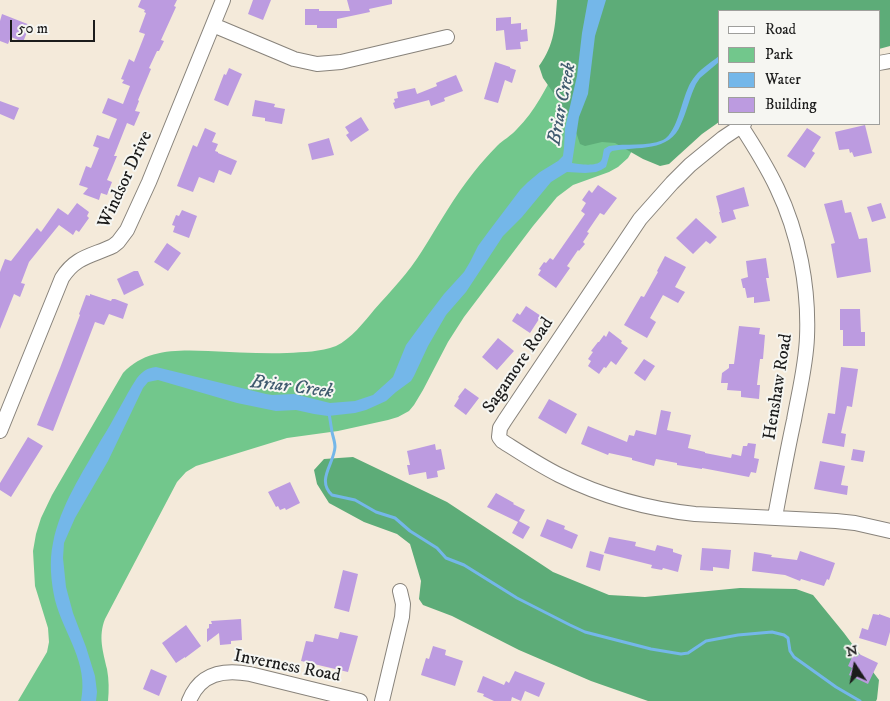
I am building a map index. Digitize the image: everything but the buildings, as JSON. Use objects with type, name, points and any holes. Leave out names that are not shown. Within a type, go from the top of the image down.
[{"type":"street","name":"Windsor Drive","points":[[0,431],[62,278],[67,270],[77,261],[113,246],[127,230],[149,182],[223,0]]},
{"type":"street","points":[[213,25],[294,59],[316,64],[342,62],[447,37]]},
{"type":"street","name":"Sagamore Road","points":[[743,125],[723,138],[690,165],[640,219],[505,420],[500,428],[499,436],[502,441],[556,473],[594,490],[635,503],[696,514],[836,521],[890,531]]},
{"type":"street","name":"Henshaw Road","points":[[743,125],[768,171],[788,214],[803,271],[806,300],[807,330],[804,366],[776,517]]},
{"type":"street","points":[[382,701],[402,617],[403,604],[400,591]]},
{"type":"street","name":"Inverness Road","points":[[188,701],[193,691],[202,682],[214,675],[228,672],[250,674],[360,701]]},
{"type":"green space","points":[[557,0],[890,0],[890,46],[880,49],[880,10],[718,10],[718,123],[702,134],[669,164],[660,166],[643,159],[615,143],[602,142],[585,146],[580,144],[566,111],[543,78],[539,66],[548,50],[555,27]]},
{"type":"green space","points":[[558,66],[638,140],[628,158],[609,172],[573,185],[557,197],[464,317],[409,411],[388,420],[338,431],[287,438],[196,466],[186,472],[177,482],[105,619],[102,638],[108,677],[108,701],[18,701],[47,652],[49,642],[48,628],[35,586],[33,551],[41,518],[52,495],[123,373],[141,359],[173,351],[300,352],[324,349],[342,343],[357,330],[406,274],[467,181],[494,149],[515,131],[529,115]]},
{"type":"green space","points":[[353,457],[447,502],[553,572],[609,595],[645,597],[740,588],[796,589],[813,595],[879,680],[877,699],[876,701],[648,701],[591,681],[519,650],[452,616],[423,605],[419,599],[421,581],[410,544],[397,534],[364,522],[329,503],[317,484],[314,470],[324,459]]},
{"type":"water","points":[[588,0],[606,0],[595,36],[588,94],[579,117],[572,163],[587,165],[599,163],[602,160],[604,149],[609,146],[650,143],[663,140],[668,136],[677,121],[689,85],[693,79],[718,57],[718,63],[700,78],[696,84],[683,119],[676,133],[669,140],[652,146],[612,151],[606,167],[601,170],[585,173],[567,172],[551,182],[522,217],[503,236],[466,292],[446,315],[411,381],[386,401],[355,413],[328,416],[296,410],[276,411],[237,403],[158,380],[148,382],[143,388],[108,461],[75,518],[64,543],[63,558],[66,587],[95,676],[97,692],[96,701],[81,701],[83,687],[79,661],[55,600],[51,572],[52,550],[56,529],[73,490],[137,378],[145,370],[156,367],[266,394],[294,394],[330,403],[355,401],[373,395],[393,377],[406,345],[444,294],[464,272],[478,246],[520,190],[540,172],[563,156],[565,128],[577,76]]},
{"type":"waterway","name":"Briar Creek","points":[[329,413],[335,447],[327,472],[326,484],[327,489],[332,495],[355,500],[376,512],[395,518],[410,531],[437,548],[446,558],[464,565],[517,598],[585,632],[651,649],[681,654],[688,653],[706,641],[738,635],[772,632],[784,635],[788,638],[790,651],[794,657],[836,687],[860,701]]}]
